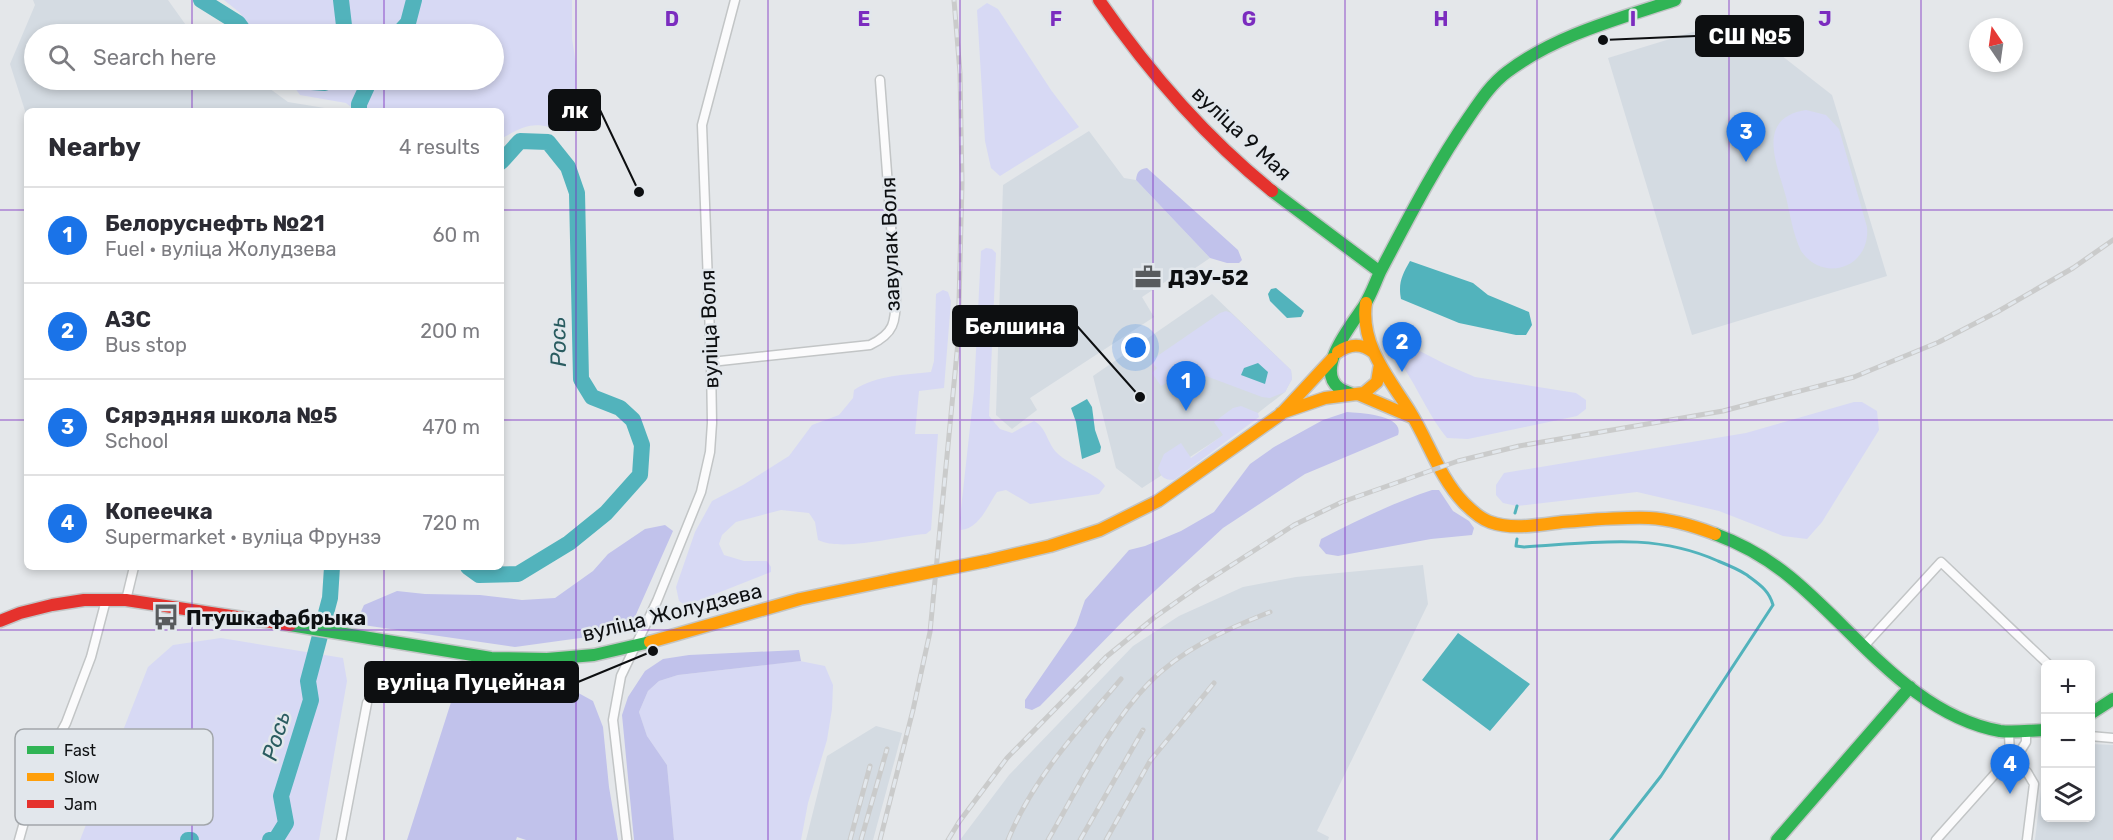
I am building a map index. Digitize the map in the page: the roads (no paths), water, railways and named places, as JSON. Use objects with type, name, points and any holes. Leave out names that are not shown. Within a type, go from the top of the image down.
[{"type":"main road","name":"вуліца 9 Мая","points":[[1100,0],[1160,80],[1208,132],[1267,185],[1380,272]]},
{"type":"main road","points":[[1412,417],[1355,394],[1346,393],[1335,385],[1330,372],[1334,357],[1366,303],[1435,169],[1490,88],[1504,74],[1544,50],[1590,30],[1675,0]]},
{"type":"main road","points":[[1366,303],[1364,326],[1380,364],[1458,499],[1490,523],[1523,526],[1610,518],[1653,518],[1688,525],[1754,552],[1794,580],[1910,687],[1955,717],[2009,733],[2026,734],[2041,731]]},
{"type":"main road","points":[[1281,414],[1339,350],[1350,345],[1363,345],[1374,352]]},
{"type":"main road","points":[[1281,414],[1325,398],[1355,394],[1374,386],[1380,376],[1380,364]]},
{"type":"main road","name":"вуліца Жолудзева","points":[[0,621],[52,605],[84,600],[126,600],[491,658],[548,659],[594,656],[800,599],[1050,546],[1110,525],[1158,501],[1281,414]]},
{"type":"main road","points":[[1777,840],[1910,687]]},
{"type":"main road","points":[[2095,708],[2113,699]]},
{"type":"street","name":"вуліца Воля","points":[[627,840],[613,720],[621,676],[657,601],[701,492],[710,452],[711,362],[702,125],[735,0]]},
{"type":"street","name":"завулак Воля","points":[[711,362],[870,345],[882,339],[890,331],[895,315],[896,292],[880,80]]},
{"type":"street","points":[[1864,646],[1941,561],[2044,660]]},
{"type":"street","points":[[126,600],[133,570]]},
{"type":"street","points":[[63,729],[91,657],[106,600]]},
{"type":"street","points":[[341,840],[367,703]]},
{"type":"street","points":[[2009,733],[2010,758],[2027,772],[2034,784],[2027,840]]},
{"type":"street","points":[[1936,840],[2010,758],[2021,750],[2026,742],[2026,734]]},
{"type":"street","points":[[2095,736],[2113,738]]},
{"type":"street","points":[[19,840],[23,825]]},
{"type":"waterway","name":"Рось","points":[[201,0],[239,24]]},
{"type":"waterway","name":"Рось","points":[[341,0],[344,24]]},
{"type":"waterway","name":"Рось","points":[[407,24],[414,0]]},
{"type":"waterway","name":"Рось","points":[[359,108],[365,90]]},
{"type":"waterway","name":"Рось","points":[[472,570],[479,575],[518,574],[569,543],[606,513],[640,475],[642,445],[633,420],[620,408],[592,397],[581,379],[577,193],[568,167],[548,142],[520,141],[504,159]]},
{"type":"waterway","points":[[1515,513],[1517,506]]},
{"type":"waterway","points":[[1517,539],[1516,546],[1524,547],[1622,542],[1670,546],[1694,552],[1747,575],[1766,591],[1773,605],[1661,776],[1611,840]]},
{"type":"waterway","name":"Рось","points":[[270,840],[276,839],[286,823],[281,796],[311,700],[308,681],[330,598],[332,570]]},
{"type":"railway","points":[[880,840],[930,632],[958,342],[962,183],[960,73],[954,0]]},
{"type":"railway","points":[[948,840],[1007,758],[1106,657],[1155,617],[1199,586],[1294,525],[1342,502],[1458,461],[1519,446],[1723,411],[1854,377],[1939,342],[1997,312],[2073,268],[2113,240]]},
{"type":"railway","points":[[1048,840],[1107,738],[1134,699],[1149,683],[1190,650],[1238,625],[1270,612]]},
{"type":"railway","points":[[1008,840],[1030,796],[1058,755],[1121,679]]},
{"type":"railway","points":[[1106,840],[1150,761],[1214,683]]},
{"type":"railway","points":[[1080,840],[1143,730]]},
{"type":"railway","points":[[861,840],[887,749]]},
{"type":"railway","points":[[850,840],[870,766]]},
{"type":"place","name":"СШ №5","points":[[1603,40]]},
{"type":"place","name":"Сярэдняя школа №5","points":[[1746,162]]},
{"type":"place","name":"лк","points":[[639,192]]},
{"type":"place","name":"ДЭУ-52","points":[[1148,277]]},
{"type":"place","name":"АЗС","points":[[1402,372]]},
{"type":"place","name":"Белшина","points":[[1140,397]]},
{"type":"place","name":"Белоруснефть №21","points":[[1186,411]]},
{"type":"place","name":"Птушкафабрыка","points":[[166,617]]},
{"type":"place","name":"вуліца Пуцейная","points":[[653,651]]},
{"type":"place","name":"Копеечка","points":[[2010,794]]}]
